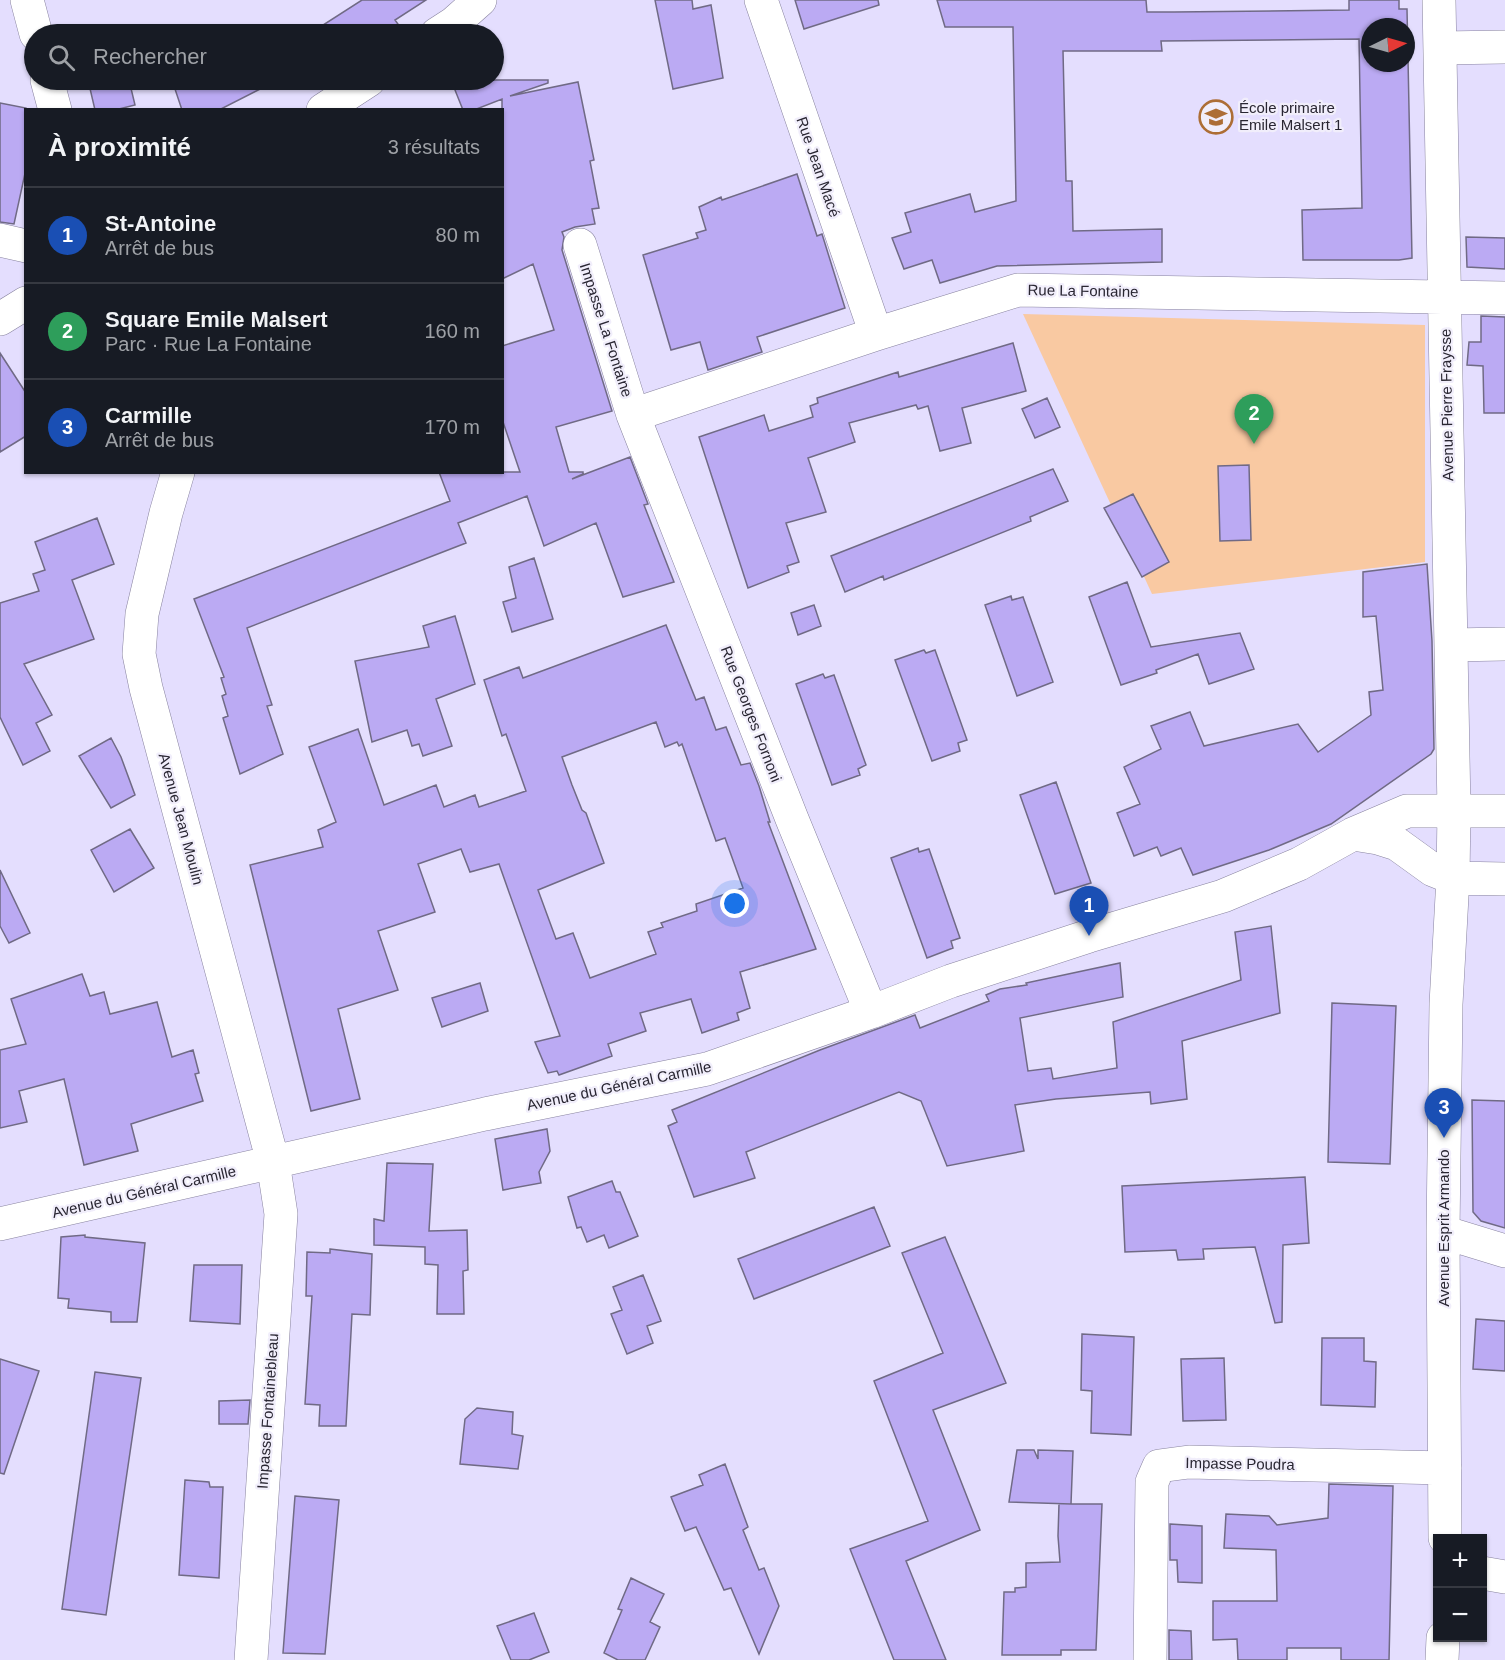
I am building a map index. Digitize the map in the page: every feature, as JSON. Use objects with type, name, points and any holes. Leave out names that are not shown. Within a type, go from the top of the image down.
[{"type":"street","points":[[27,0],[33,24]]},
{"type":"street","points":[[452,24],[480,0]]},
{"type":"street","name":"Rue Jean Macé","points":[[761,0],[876,333]]},
{"type":"street","name":"Avenue Pierre Fraysse","points":[[1439,0],[1454,810]]},
{"type":"street","points":[[1440,48],[1505,47]]},
{"type":"street","points":[[50,90],[54,108]]},
{"type":"street","points":[[326,108],[354,90]]},
{"type":"street","points":[[0,240],[24,246]]},
{"type":"street","name":"Impasse La Fontaine","points":[[579,245],[633,415]]},
{"type":"street","name":"Rue La Fontaine","points":[[633,415],[876,333],[1018,290],[1505,297]]},
{"type":"street","points":[[0,319],[24,304]]},
{"type":"street","name":"Rue Georges Fornoni","points":[[633,415],[871,1012]]},
{"type":"street","name":"Avenue Jean Moulin","points":[[177,474],[142,614],[139,654],[273,1162]]},
{"type":"street","points":[[1450,645],[1505,644]]},
{"type":"street","name":"Avenue Esprit Armando","points":[[1445,1534],[1443,1232],[1446,1004],[1453,878],[1454,810]]},
{"type":"street","name":"Avenue du Général Carmille","points":[[0,1224],[485,1114],[707,1069],[871,1012],[951,981],[1089,936],[1223,897],[1299,864],[1353,834],[1407,811],[1505,811]]},
{"type":"street","points":[[1353,834],[1397,844],[1433,870],[1453,878],[1505,879]]},
{"type":"street","name":"Impasse Fontainebleau","points":[[251,1660],[281,1214],[273,1162]]},
{"type":"street","points":[[1443,1232],[1505,1251]]},
{"type":"street","name":"Impasse Poudra","points":[[1150,1660],[1152,1482],[1159,1466],[1189,1462],[1445,1468]]},
{"type":"street","points":[[1487,1574],[1505,1577]]},
{"type":"street","points":[[1442,1660],[1443,1642]]},
{"type":"shaded area","points":[[1023,314],[1425,325],[1425,562],[1152,594]]},
{"type":"building","points":[[362,0],[426,0],[395,20],[398,24],[325,24]]},
{"type":"building","points":[[655,0],[692,0],[693,9],[711,5],[723,78],[673,89]]},
{"type":"building","points":[[795,0],[878,0],[879,5],[804,29]]},
{"type":"building","points":[[937,0],[1146,0],[1147,12],[1174,12],[1349,10],[1349,0],[1399,0],[1399,9],[1407,9],[1407,18],[1361,18],[1361,72],[1408,72],[1412,258],[1303,260],[1302,210],[1362,208],[1359,39],[1161,41],[1162,51],[1063,51],[1066,181],[1072,181],[1073,231],[1162,229],[1162,262],[997,266],[940,283],[932,260],[904,269],[892,238],[911,232],[905,213],[970,194],[975,212],[1016,201],[1013,27],[945,27]]},
{"type":"building","points":[[504,80],[548,80],[548,83],[510,96],[578,82],[594,160],[590,161],[599,208],[592,209],[595,224],[562,232],[564,237],[562,250],[612,411],[556,427],[569,472],[583,472],[572,479],[630,457],[648,504],[644,505],[674,582],[623,597],[596,523],[544,546],[527,496],[458,523],[466,543],[247,628],[272,705],[267,706],[283,754],[240,774],[223,718],[228,716],[222,696],[226,694],[221,678],[224,677],[194,599],[450,501],[440,474],[520,472],[504,425],[504,345],[554,330],[533,264],[504,278],[504,108],[502,108],[502,99],[479,108],[462,108],[455,90],[504,90]]},
{"type":"building","points":[[90,90],[131,90],[135,105],[123,108],[95,108]]},
{"type":"building","points":[[175,90],[258,90],[223,108],[181,108]]},
{"type":"building","points":[[0,103],[26,108],[24,108],[24,178],[14,224],[0,222]]},
{"type":"building","points":[[797,174],[817,236],[822,234],[845,308],[757,337],[762,352],[708,370],[700,342],[671,350],[643,255],[698,238],[696,233],[706,230],[699,207],[721,197],[722,200]]},
{"type":"building","points":[[1466,237],[1505,238],[1505,269],[1467,267]]},
{"type":"building","points":[[1481,316],[1505,317],[1505,413],[1484,413],[1483,366],[1467,365],[1469,342],[1481,342]]},
{"type":"building","points":[[1013,343],[1026,391],[962,408],[971,443],[940,451],[928,406],[918,409],[916,405],[849,423],[855,442],[808,458],[826,512],[786,523],[799,562],[787,566],[789,572],[748,588],[699,437],[764,415],[769,431],[813,417],[810,406],[818,403],[817,398],[898,372],[899,377]]},
{"type":"building","points":[[0,353],[24,390],[24,437],[0,452]]},
{"type":"building","points":[[1047,398],[1060,427],[1035,438],[1022,409]]},
{"type":"building","points":[[1249,465],[1251,540],[1220,541],[1218,466]]},
{"type":"building","points":[[1053,469],[1068,501],[1030,517],[1031,521],[884,580],[883,576],[845,592],[831,556]]},
{"type":"building","points":[[1133,494],[1169,562],[1142,577],[1104,508]]},
{"type":"building","points":[[97,518],[114,564],[72,580],[94,639],[24,664],[52,715],[36,723],[50,751],[23,765],[0,717],[0,603],[39,591],[33,574],[45,570],[35,542]]},
{"type":"building","points":[[534,558],[553,619],[512,632],[503,602],[516,598],[509,567]]},
{"type":"building","points":[[1427,564],[1432,641],[1434,749],[1431,754],[1331,824],[1269,850],[1193,875],[1181,848],[1161,856],[1157,847],[1134,856],[1117,813],[1140,804],[1124,767],[1161,749],[1151,726],[1190,712],[1204,746],[1298,724],[1318,752],[1371,715],[1369,692],[1383,690],[1376,616],[1363,617],[1363,572]]},
{"type":"building","points":[[1127,582],[1151,647],[1240,633],[1254,669],[1209,684],[1198,654],[1156,670],[1157,673],[1121,685],[1089,597]]},
{"type":"building","points":[[1011,596],[1012,600],[1023,597],[1053,682],[1017,696],[985,605]]},
{"type":"building","points":[[814,605],[821,626],[798,635],[791,613]]},
{"type":"building","points":[[455,616],[475,684],[436,699],[452,746],[423,756],[419,744],[412,746],[407,730],[372,742],[355,661],[429,647],[423,626]]},
{"type":"building","points":[[666,625],[696,700],[704,697],[716,730],[726,727],[741,765],[750,763],[770,822],[768,822],[816,949],[740,972],[750,1008],[737,1013],[739,1020],[702,1033],[691,999],[640,1013],[646,1031],[608,1044],[612,1056],[559,1075],[557,1071],[548,1073],[535,1042],[560,1036],[499,864],[470,872],[461,849],[418,864],[435,912],[378,931],[398,990],[338,1009],[360,1099],[311,1111],[250,865],[323,847],[318,830],[336,822],[309,747],[358,729],[384,805],[436,785],[444,807],[475,795],[479,807],[526,791],[506,734],[502,736],[484,680],[519,667],[523,678]],"holes":[[[656,722],[665,747],[677,742],[679,746],[682,744],[716,841],[725,838],[743,888],[696,904],[697,911],[661,923],[663,927],[648,932],[656,954],[590,978],[573,933],[556,939],[538,890],[604,863],[562,757]]]},
{"type":"building","points":[[924,650],[926,653],[935,650],[967,740],[958,743],[960,751],[932,761],[895,660]]},
{"type":"building","points":[[823,674],[825,678],[834,675],[866,765],[858,769],[860,775],[832,785],[796,684]]},
{"type":"building","points":[[111,738],[121,757],[135,795],[111,808],[79,756]]},
{"type":"building","points":[[1056,782],[1091,883],[1055,894],[1020,795]]},
{"type":"building","points":[[130,829],[154,868],[114,892],[91,850]]},
{"type":"building","points":[[918,848],[919,852],[929,849],[960,938],[951,941],[953,948],[927,958],[891,858]]},
{"type":"building","points":[[0,870],[30,933],[9,943],[0,926]]},
{"type":"building","points":[[1271,926],[1280,1013],[1182,1041],[1187,1099],[1151,1104],[1150,1092],[1056,1099],[1015,1105],[1024,1151],[947,1166],[921,1101],[899,1092],[746,1152],[755,1178],[694,1197],[668,1126],[677,1122],[672,1110],[820,1050],[915,1015],[920,1028],[989,1001],[986,995],[1000,989],[1027,985],[1026,983],[1120,963],[1123,997],[1020,1018],[1028,1071],[1051,1068],[1053,1079],[1117,1068],[1113,1022],[1241,980],[1235,932]]},
{"type":"building","points":[[82,974],[90,996],[104,992],[110,1014],[157,1002],[172,1057],[193,1050],[199,1073],[195,1074],[203,1101],[131,1124],[138,1151],[84,1165],[64,1079],[19,1091],[27,1122],[0,1128],[0,1050],[26,1044],[11,999]]},
{"type":"building","points":[[480,983],[488,1011],[442,1027],[432,998]]},
{"type":"building","points":[[1332,1003],[1396,1006],[1390,1164],[1328,1162]]},
{"type":"building","points":[[1472,1100],[1505,1101],[1505,1228],[1481,1221],[1473,1212]]},
{"type":"building","points":[[547,1129],[550,1151],[539,1172],[541,1183],[503,1190],[495,1139]]},
{"type":"building","points":[[387,1163],[433,1164],[429,1231],[467,1230],[468,1270],[463,1271],[464,1314],[437,1314],[438,1265],[425,1264],[425,1247],[374,1245],[374,1219],[384,1221]]},
{"type":"building","points":[[1305,1177],[1309,1243],[1283,1245],[1282,1322],[1275,1323],[1255,1247],[1203,1249],[1204,1259],[1178,1260],[1176,1250],[1125,1252],[1122,1186]]},
{"type":"building","points":[[612,1181],[616,1192],[620,1192],[638,1236],[609,1248],[604,1235],[587,1242],[581,1227],[577,1228],[568,1197]]},
{"type":"building","points":[[874,1207],[890,1246],[754,1299],[738,1259]]},
{"type":"building","points":[[85,1235],[85,1237],[145,1243],[137,1322],[111,1322],[111,1312],[68,1308],[69,1299],[58,1298],[61,1237]]},
{"type":"building","points":[[945,1237],[1006,1383],[933,1410],[980,1530],[906,1561],[946,1660],[894,1660],[850,1549],[928,1521],[874,1381],[943,1353],[902,1253]]},
{"type":"building","points":[[330,1249],[372,1254],[370,1315],[352,1314],[346,1426],[319,1426],[320,1405],[305,1404],[312,1296],[306,1296],[307,1252],[330,1253]]},
{"type":"building","points":[[194,1265],[242,1265],[240,1324],[190,1321]]},
{"type":"building","points":[[643,1275],[661,1321],[647,1326],[653,1343],[627,1354],[611,1314],[622,1310],[613,1287]]},
{"type":"building","points":[[1476,1319],[1505,1321],[1505,1371],[1473,1369]]},
{"type":"building","points":[[1082,1334],[1134,1337],[1131,1435],[1091,1433],[1092,1391],[1081,1390]]},
{"type":"building","points":[[1322,1338],[1364,1338],[1364,1361],[1376,1362],[1375,1407],[1321,1405]]},
{"type":"building","points":[[1224,1358],[1226,1420],[1183,1421],[1181,1359]]},
{"type":"building","points":[[0,1359],[39,1371],[4,1474],[0,1473]]},
{"type":"building","points":[[95,1372],[141,1378],[106,1615],[62,1609]]},
{"type":"building","points":[[250,1400],[248,1424],[219,1424],[219,1401]]},
{"type":"building","points":[[477,1408],[513,1412],[512,1434],[523,1436],[518,1469],[460,1464],[465,1419]]},
{"type":"building","points":[[1017,1450],[1034,1450],[1038,1459],[1038,1450],[1073,1451],[1071,1504],[1009,1502]]},
{"type":"building","points":[[725,1464],[748,1527],[743,1530],[759,1570],[764,1568],[779,1606],[759,1654],[731,1588],[724,1590],[696,1527],[685,1531],[671,1497],[703,1485],[699,1475]]},
{"type":"building","points":[[185,1480],[209,1482],[210,1487],[223,1487],[219,1578],[179,1575]]},
{"type":"building","points":[[1329,1484],[1393,1486],[1389,1660],[1341,1660],[1341,1648],[1287,1648],[1287,1660],[1238,1660],[1237,1639],[1213,1640],[1213,1601],[1277,1601],[1276,1550],[1224,1548],[1226,1514],[1269,1516],[1277,1525],[1328,1518]]},
{"type":"building","points":[[295,1496],[339,1500],[325,1654],[283,1653]]},
{"type":"building","points":[[1059,1504],[1102,1504],[1096,1650],[1061,1650],[1061,1655],[1002,1655],[1004,1592],[1015,1592],[1015,1588],[1026,1587],[1026,1563],[1060,1562]]},
{"type":"building","points":[[1170,1524],[1202,1526],[1202,1583],[1178,1582],[1177,1560],[1170,1560]]},
{"type":"building","points":[[631,1578],[664,1594],[650,1622],[660,1627],[645,1660],[618,1660],[604,1653],[622,1610],[618,1609]]},
{"type":"building","points":[[534,1613],[549,1652],[529,1660],[511,1660],[497,1626]]},
{"type":"building","points":[[1169,1630],[1191,1631],[1192,1660],[1169,1660]]},
{"type":"place","name":"École primaire Emile Malsert 1","points":[[1216,117]]},
{"type":"place","name":"Square Emile Malsert","points":[[1254,444]]},
{"type":"place","name":"St-Antoine","points":[[1089,936]]},
{"type":"place","name":"Carmille","points":[[1444,1138]]}]
